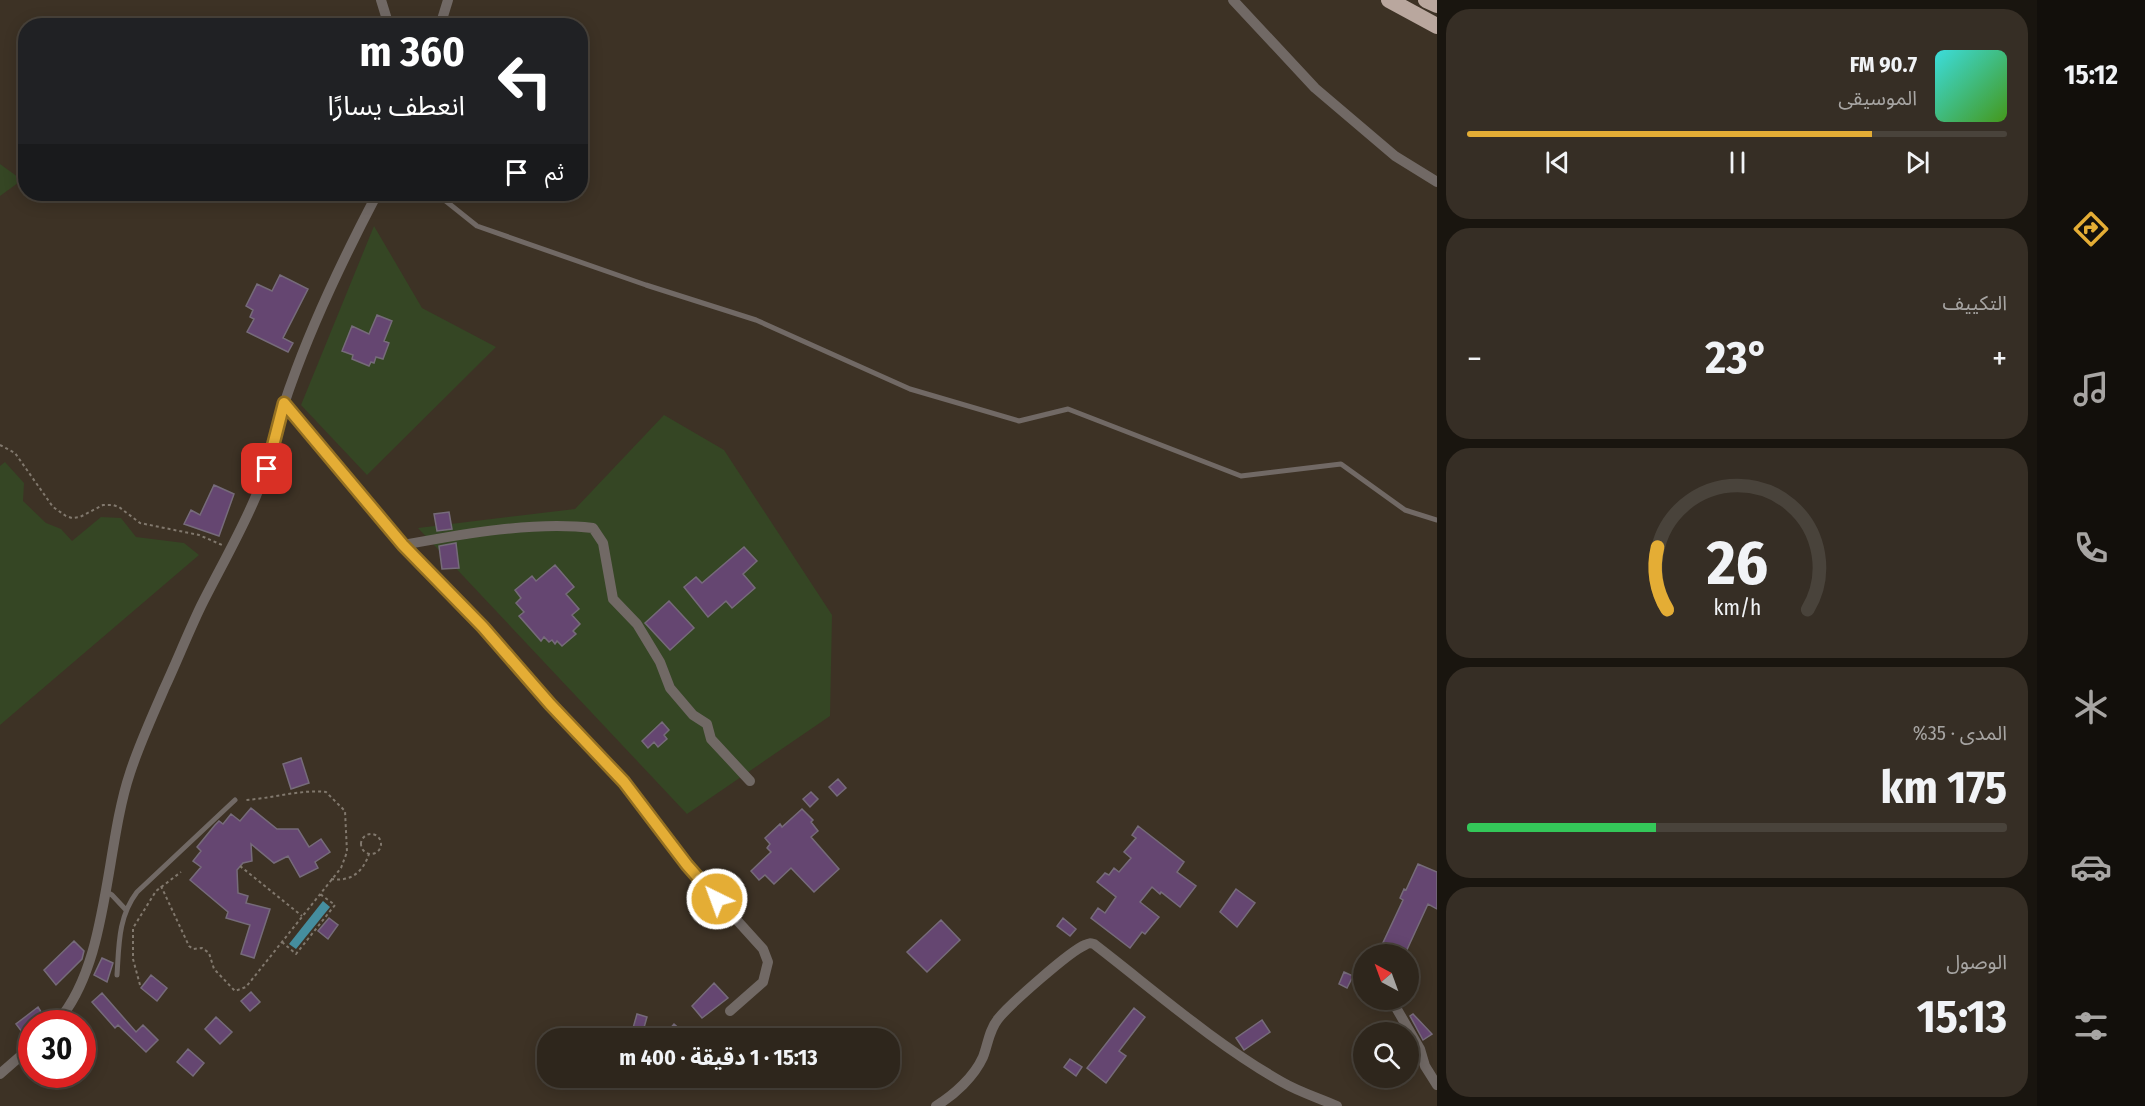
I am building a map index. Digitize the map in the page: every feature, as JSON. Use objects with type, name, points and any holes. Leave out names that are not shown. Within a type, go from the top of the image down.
[{"type":"highway","points":[[1389,0],[1437,26]]},
{"type":"highway","points":[[1426,0],[1437,5]]},
{"type":"street","points":[[381,0],[387,18]]},
{"type":"street","points":[[442,18],[448,0]]},
{"type":"street","points":[[1233,0],[1315,88],[1395,156],[1437,182]]},
{"type":"street","points":[[67,1010],[73,1003],[82,983],[91,956],[129,775],[182,648],[267,469],[284,403],[354,237],[373,201]]},
{"type":"street","points":[[284,403],[403,545],[483,627],[550,704],[624,782],[687,865],[763,949],[768,962],[763,982],[730,1011]]},
{"type":"street","points":[[403,545],[469,533],[569,525],[593,528],[603,543],[613,599],[637,624],[660,662],[670,688],[693,716],[707,724],[711,739],[750,781]]},
{"type":"street","points":[[936,1106],[950,1096],[975,1071],[998,1019],[1059,964],[1079,948],[1089,944],[1094,944],[1220,1041],[1262,1070],[1286,1084],[1337,1106]]},
{"type":"street","points":[[1398,1010],[1412,1033],[1425,1066],[1437,1085]]},
{"type":"street","points":[[0,1074],[18,1058]]},
{"type":"lane","points":[[446,201],[477,226],[756,321],[910,389],[1019,421],[1068,409],[1241,476],[1341,464],[1405,510],[1437,520]]},
{"type":"lane","points":[[117,975],[119,934],[126,910],[137,892],[235,800]]},
{"type":"lane","points":[[105,891],[110,893],[126,910]]},
{"type":"path","points":[[0,445],[20,458],[53,507],[72,518],[80,517],[103,505],[113,505],[140,523],[199,535],[230,548]]},
{"type":"path","points":[[161,886],[189,946],[193,949],[201,948],[209,953],[214,969],[235,991],[246,987],[344,863],[347,852],[345,811],[332,795],[326,792],[312,791],[272,798],[235,800]]},
{"type":"path","points":[[373,834],[379,838],[380,847],[376,853],[369,854],[363,850],[362,841],[367,835],[373,834]]},
{"type":"path","points":[[332,879],[343,880],[354,876],[363,868],[369,854]]},
{"type":"path","points":[[240,866],[302,916]]},
{"type":"path","points":[[140,985],[132,959],[133,928],[161,886],[181,872]]},
{"type":"path","points":[[281,942],[296,954],[335,905],[320,894]]},
{"type":"green space","points":[[0,164],[18,177],[18,183],[0,196]]},
{"type":"green space","points":[[374,226],[422,308],[496,347],[367,475],[301,405]]},
{"type":"green space","points":[[664,415],[724,450],[832,615],[830,716],[687,814],[418,528],[575,509]]},
{"type":"green space","points":[[5,462],[24,483],[23,501],[46,523],[61,529],[72,541],[101,517],[121,518],[136,537],[184,543],[199,555],[0,725],[0,466]]},
{"type":"water","points":[[323,901],[330,907],[296,949],[289,944]]},
{"type":"building","points":[[280,275],[308,289],[283,338],[293,343],[288,352],[247,332],[254,319],[250,317],[253,310],[246,306],[257,284],[272,291]]},
{"type":"building","points":[[377,315],[392,321],[384,341],[389,343],[383,359],[376,357],[374,363],[371,362],[369,366],[352,359],[353,355],[342,351],[352,326],[369,334]]},
{"type":"building","points":[[214,485],[234,494],[219,536],[184,524],[191,510],[200,515]]},
{"type":"building","points":[[449,512],[452,529],[437,531],[434,514]]},
{"type":"building","points":[[456,543],[459,568],[442,569],[439,546]]},
{"type":"building","points":[[744,547],[757,561],[743,574],[755,588],[732,608],[726,601],[708,617],[684,587],[696,577],[702,583]]},
{"type":"building","points":[[555,565],[574,587],[566,594],[579,609],[572,615],[580,624],[573,631],[576,634],[562,646],[557,641],[555,644],[552,640],[549,642],[544,637],[541,641],[519,616],[524,612],[516,603],[521,598],[515,590],[532,576],[536,581]]},
{"type":"building","points":[[669,601],[694,628],[670,650],[645,623]]},
{"type":"building","points":[[662,722],[669,730],[664,735],[667,739],[658,747],[654,742],[648,748],[642,741]]},
{"type":"building","points":[[301,758],[309,783],[291,789],[283,764]]},
{"type":"building","points":[[838,779],[846,788],[837,796],[829,787]]},
{"type":"building","points":[[811,792],[818,799],[810,807],[803,799]]},
{"type":"building","points":[[251,808],[277,829],[298,829],[309,847],[321,839],[330,852],[315,862],[318,868],[300,877],[288,856],[274,863],[251,844],[252,861],[243,863],[237,870],[238,893],[248,896],[246,903],[270,909],[254,958],[241,954],[250,925],[226,918],[228,912],[190,880],[201,867],[193,861],[201,851],[197,847],[215,825],[219,821],[223,824],[231,814],[240,821]]},
{"type":"building","points":[[802,809],[813,820],[811,822],[818,831],[811,837],[839,869],[814,892],[791,868],[774,884],[765,875],[759,880],[751,871],[771,852],[767,848],[770,844],[765,838],[780,824],[782,827]]},
{"type":"building","points":[[1138,826],[1184,862],[1177,872],[1196,886],[1180,907],[1152,887],[1140,902],[1159,917],[1145,934],[1142,932],[1130,948],[1091,918],[1098,908],[1105,913],[1116,897],[1097,882],[1105,873],[1109,875],[1114,868],[1119,872],[1131,858],[1124,852],[1136,838],[1132,835]]},
{"type":"building","points":[[1418,864],[1437,872],[1437,909],[1428,904],[1410,944],[1382,944],[1403,900],[1400,898],[1404,889],[1406,890]]},
{"type":"building","points":[[1236,889],[1255,903],[1237,927],[1220,912]]},
{"type":"building","points":[[329,918],[338,925],[328,939],[318,931]]},
{"type":"building","points":[[1063,918],[1076,929],[1070,936],[1057,926]]},
{"type":"building","points":[[941,920],[960,940],[927,972],[907,952]]},
{"type":"building","points":[[74,941],[84,951],[82,959],[56,985],[44,970]]},
{"type":"building","points":[[102,958],[113,963],[107,982],[94,975]]},
{"type":"building","points":[[1344,972],[1353,976],[1347,988],[1339,984]]},
{"type":"building","points":[[151,975],[167,988],[157,1001],[141,988]]},
{"type":"building","points":[[714,983],[728,998],[702,1018],[692,1006]]},
{"type":"building","points":[[251,992],[260,1002],[250,1011],[241,1001]]},
{"type":"building","points":[[102,993],[136,1032],[143,1025],[158,1040],[146,1052],[118,1025],[115,1028],[92,1002]]},
{"type":"building","points":[[1134,1008],[1145,1017],[1119,1051],[1126,1056],[1106,1083],[1087,1068]]},
{"type":"building","points":[[637,1014],[647,1017],[644,1028],[633,1028]]},
{"type":"building","points":[[1413,1014],[1432,1034],[1423,1040],[1419,1033],[1419,1022],[1413,1022],[1410,1016]]},
{"type":"building","points":[[216,1017],[232,1032],[220,1044],[205,1029]]},
{"type":"building","points":[[1262,1020],[1270,1032],[1244,1050],[1236,1038]]},
{"type":"building","points":[[188,1049],[204,1063],[193,1076],[177,1062]]},
{"type":"building","points":[[1070,1059],[1082,1067],[1076,1076],[1064,1067]]},
{"type":"route","points":[[267,469],[284,403],[403,545],[483,627],[550,704],[624,782],[687,865],[717,899]]}]
